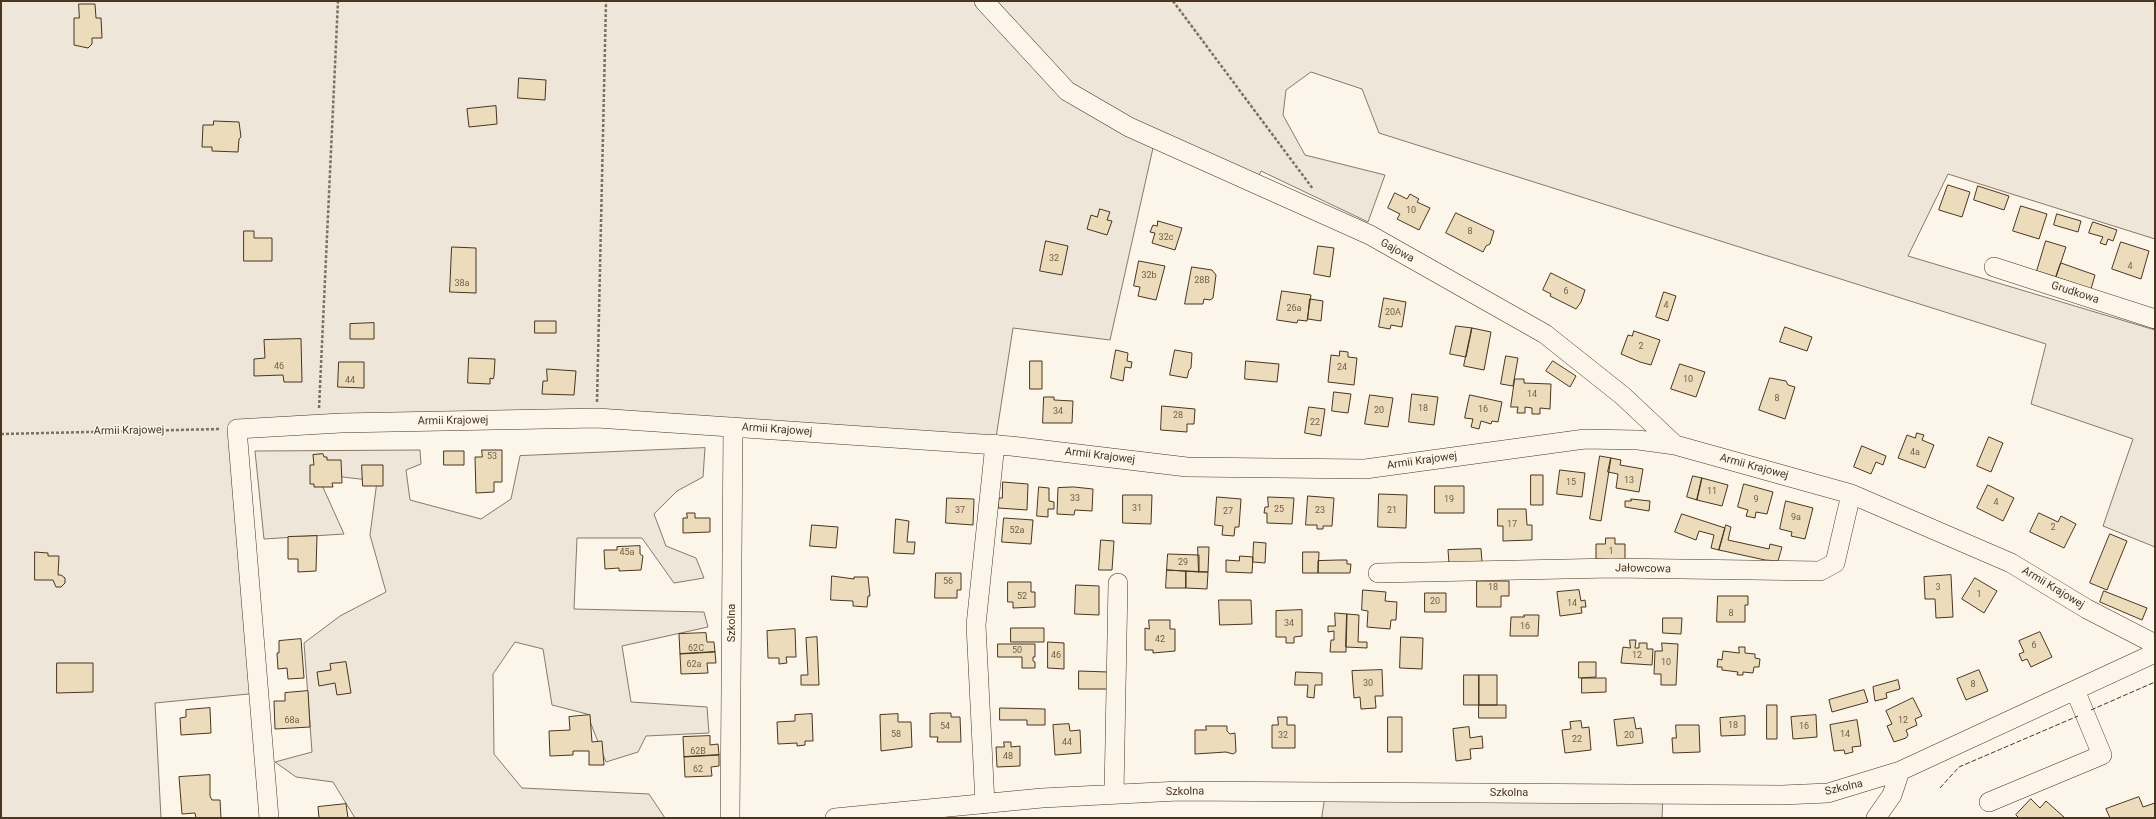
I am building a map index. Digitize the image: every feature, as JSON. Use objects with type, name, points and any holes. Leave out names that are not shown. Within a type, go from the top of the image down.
[{"type":"street","name":"Gajowa","points":[[984,1],[1067,91],[1129,127],[1255,185],[1335,218],[1370,235],[1545,334],[1623,396],[1676,445]]},
{"type":"street","name":"Grudkowa","points":[[1994,268],[2155,319]]},
{"type":"street","name":"Armii Krajowej","points":[[237,429],[318,424],[597,418],[995,444],[1187,467],[1365,469],[1585,439],[1638,440],[1676,445],[1851,494],[2011,563],[2087,609],[2155,644]]},
{"type":"street","name":"Szkolna","points":[[730,818],[733,427]]},
{"type":"street","points":[[237,429],[269,818]]},
{"type":"street","points":[[985,804],[976,625],[995,444]]},
{"type":"street","name":"Jałowcowa","points":[[1378,573],[1612,568],[1820,571],[1835,564],[1851,494]]},
{"type":"street","points":[[1114,794],[1118,583]]},
{"type":"street","name":"Szkolna","points":[[835,818],[1042,798],[1187,791],[1782,795],[1828,793],[1900,771],[2155,653]]},
{"type":"street","points":[[1989,802],[2102,755],[2075,690]]},
{"type":"street","points":[[1876,818],[1892,795],[1900,771]]},
{"type":"path","points":[[318,424],[338,1]]},
{"type":"path","points":[[597,418],[606,1]]},
{"type":"path","points":[[1173,1],[1316,193]]},
{"type":"path","name":"Armii Krajowej","points":[[1,434],[237,429]]},
{"type":"shaded area","points":[[1,1],[2155,1],[2155,239],[1948,174],[1908,256],[2155,330],[2155,547],[2103,526],[2133,439],[2031,404],[2046,344],[1379,133],[1362,89],[1311,72],[1286,90],[1283,115],[1305,155],[1385,175],[1368,222],[1261,171],[1255,185],[1155,139],[1110,340],[1013,328],[995,444],[597,418],[237,429],[259,693],[155,703],[161,818],[1,818]]},
{"type":"shaded area","points":[[705,448],[703,477],[677,491],[654,514],[666,546],[696,558],[704,578],[674,583],[642,538],[577,538],[574,609],[704,612],[708,627],[622,646],[631,702],[707,707],[709,733],[646,736],[638,752],[606,762],[587,714],[552,705],[543,649],[515,642],[493,674],[494,754],[522,788],[649,794],[665,818],[355,818],[333,782],[296,777],[275,762],[312,752],[304,643],[340,616],[386,592],[370,535],[377,481],[317,474],[344,534],[264,539],[255,451],[420,450],[421,464],[406,470],[410,500],[481,519],[511,499],[520,456]]},
{"type":"shaded area","points":[[1326,792],[1663,794],[1662,818],[1322,818]]},
{"type":"building","points":[[79,4],[95,4],[96,18],[101,18],[102,38],[92,38],[92,44],[88,48],[74,45],[74,18],[79,18]]},
{"type":"building","points":[[519,78],[546,80],[545,100],[518,98]]},
{"type":"building","points":[[496,106],[497,124],[469,127],[467,109]]},
{"type":"building","points":[[214,121],[239,122],[241,137],[239,139],[238,152],[212,151],[212,147],[202,147],[203,125],[213,125]]},
{"type":"building","points":[[1948,185],[1970,192],[1962,217],[1939,210]]},
{"type":"building","points":[[1978,186],[2009,196],[2004,210],[1974,200]]},
{"type":"building","points":[[1395,193],[1407,199],[1410,194],[1419,199],[1417,202],[1430,208],[1419,230],[1397,219],[1400,214],[1388,208]]},
{"type":"building","points":[[2021,206],[2047,214],[2039,239],[2013,231]]},
{"type":"building","points":[[1100,209],[1110,212],[1107,220],[1112,221],[1107,235],[1087,229],[1091,215],[1097,217]]},
{"type":"building","points":[[1456,213],[1494,231],[1490,244],[1486,246],[1483,252],[1446,233]]},
{"type":"building","points":[[2057,214],[2081,221],[2078,232],[2054,225]]},
{"type":"building","points":[[1158,221],[1182,228],[1175,250],[1152,243],[1155,233],[1150,232],[1153,225],[1157,226]]},
{"type":"building","points":[[2093,222],[2117,230],[2113,241],[2108,239],[2106,245],[2100,243],[2103,237],[2089,233]]},
{"type":"building","points":[[244,231],[254,231],[254,238],[272,238],[272,261],[244,261]]},
{"type":"building","points":[[1046,241],[1068,246],[1062,275],[1040,271]]},
{"type":"building","points":[[2046,241],[2066,247],[2056,277],[2037,271]]},
{"type":"building","points":[[2121,242],[2149,251],[2141,279],[2112,269]]},
{"type":"building","points":[[1318,246],[1334,248],[1330,277],[1314,274]]},
{"type":"building","points":[[452,247],[476,248],[476,293],[450,292]]},
{"type":"building","points":[[1139,261],[1165,266],[1156,300],[1138,296],[1140,287],[1134,286]]},
{"type":"building","points":[[2061,263],[2095,275],[2091,289],[2056,277]]},
{"type":"building","points":[[1192,267],[1212,270],[1216,275],[1213,298],[1210,300],[1204,299],[1203,304],[1185,304]]},
{"type":"building","points":[[1551,273],[1585,290],[1581,302],[1576,309],[1550,296],[1551,294],[1543,290]]},
{"type":"building","points":[[1282,291],[1311,295],[1307,321],[1298,320],[1297,323],[1277,320]]},
{"type":"building","points":[[1664,292],[1676,296],[1668,321],[1656,317]]},
{"type":"building","points":[[1384,298],[1406,302],[1402,327],[1391,325],[1390,329],[1379,327]]},
{"type":"building","points":[[1310,299],[1323,301],[1321,321],[1308,319]]},
{"type":"building","points":[[535,321],[556,321],[556,333],[535,333]]},
{"type":"building","points":[[374,323],[374,339],[350,339],[350,324]]},
{"type":"building","points":[[1456,326],[1472,328],[1466,357],[1450,354]]},
{"type":"building","points":[[1785,327],[1812,337],[1807,351],[1780,342]]},
{"type":"building","points":[[1472,328],[1491,332],[1484,370],[1464,366]]},
{"type":"building","points":[[1634,331],[1660,340],[1651,365],[1621,354],[1628,335],[1632,336]]},
{"type":"building","points":[[301,339],[302,382],[284,382],[283,375],[254,376],[254,359],[265,358],[264,340]]},
{"type":"building","points":[[1116,350],[1128,353],[1127,361],[1132,362],[1131,368],[1125,367],[1123,381],[1111,378]]},
{"type":"building","points":[[1175,350],[1192,353],[1191,368],[1187,378],[1170,375]]},
{"type":"building","points":[[1340,351],[1348,352],[1348,357],[1357,358],[1354,385],[1328,382],[1331,355],[1339,356]]},
{"type":"building","points":[[1506,356],[1518,358],[1513,386],[1501,384]]},
{"type":"building","points":[[469,358],[495,359],[494,376],[493,379],[490,378],[490,384],[468,383]]},
{"type":"building","points":[[1030,361],[1042,361],[1042,389],[1030,389]]},
{"type":"building","points":[[1246,361],[1279,364],[1277,382],[1245,379]]},
{"type":"building","points":[[1553,361],[1576,376],[1570,387],[1546,371]]},
{"type":"building","points":[[339,362],[364,362],[364,388],[338,387]]},
{"type":"building","points":[[1680,364],[1705,372],[1696,397],[1671,389]]},
{"type":"building","points":[[547,369],[576,371],[574,395],[542,394],[543,381],[547,381]]},
{"type":"building","points":[[1770,378],[1786,381],[1788,385],[1795,387],[1785,419],[1759,410]]},
{"type":"building","points":[[1515,379],[1524,379],[1524,383],[1551,384],[1550,409],[1540,408],[1540,414],[1532,414],[1532,408],[1525,407],[1525,413],[1517,413],[1518,407],[1511,407]]},
{"type":"building","points":[[1334,392],[1351,394],[1348,413],[1332,411]]},
{"type":"building","points":[[1412,394],[1438,397],[1434,425],[1409,422]]},
{"type":"building","points":[[1370,395],[1393,398],[1388,427],[1365,424]]},
{"type":"building","points":[[1470,395],[1502,402],[1498,422],[1492,421],[1491,424],[1481,421],[1479,429],[1471,427],[1473,419],[1465,418]]},
{"type":"building","points":[[1044,397],[1054,397],[1054,400],[1073,401],[1072,423],[1043,423]]},
{"type":"building","points":[[1162,406],[1195,409],[1194,424],[1187,424],[1187,432],[1161,430]]},
{"type":"building","points":[[1309,407],[1325,409],[1321,436],[1305,433]]},
{"type":"building","points":[[1917,433],[1924,435],[1922,440],[1934,445],[1925,468],[1898,458],[1907,435],[1915,438]]},
{"type":"building","points":[[1989,437],[2003,443],[1991,472],[1977,466]]},
{"type":"building","points":[[1862,446],[1886,456],[1883,465],[1876,462],[1871,474],[1854,467]]},
{"type":"building","points":[[482,450],[502,450],[502,482],[494,482],[494,492],[476,493],[475,457],[482,457]]},
{"type":"building","points":[[444,451],[464,451],[464,465],[444,465]]},
{"type":"building","points":[[323,454],[324,457],[327,457],[327,460],[341,460],[342,483],[332,483],[333,487],[314,487],[314,484],[310,484],[310,465],[314,465],[313,455]]},
{"type":"building","points":[[1600,456],[1611,458],[1601,521],[1590,519]]},
{"type":"building","points":[[1611,458],[1621,460],[1620,465],[1643,469],[1639,492],[1616,488],[1618,474],[1608,472]]},
{"type":"building","points":[[362,465],[383,465],[383,486],[363,486]]},
{"type":"building","points":[[1560,470],[1585,473],[1582,497],[1557,494]]},
{"type":"building","points":[[1531,475],[1543,475],[1543,505],[1531,505]]},
{"type":"building","points":[[1693,476],[1702,478],[1697,500],[1687,497]]},
{"type":"building","points":[[1702,478],[1728,485],[1722,506],[1697,500]]},
{"type":"building","points":[[1003,482],[1028,484],[1027,510],[998,508],[999,498],[1002,498]]},
{"type":"building","points":[[1744,484],[1773,492],[1767,514],[1756,512],[1755,518],[1746,516],[1748,510],[1738,507]]},
{"type":"building","points":[[1988,485],[2014,498],[2003,521],[1977,508]]},
{"type":"building","points":[[1435,486],[1464,486],[1464,513],[1435,513]]},
{"type":"building","points":[[1039,487],[1049,488],[1049,501],[1054,502],[1054,509],[1048,509],[1048,517],[1037,516]]},
{"type":"building","points":[[1074,487],[1093,489],[1092,511],[1075,510],[1074,515],[1057,514],[1058,488]]},
{"type":"building","points":[[1379,494],[1407,495],[1406,528],[1378,527]]},
{"type":"building","points":[[1123,495],[1152,495],[1151,524],[1123,523]]},
{"type":"building","points":[[1308,496],[1334,498],[1332,526],[1323,526],[1323,529],[1317,529],[1317,525],[1306,525]]},
{"type":"building","points":[[1217,497],[1241,499],[1239,527],[1235,527],[1234,536],[1222,535],[1223,526],[1215,525]]},
{"type":"building","points":[[1268,497],[1294,498],[1292,524],[1267,523],[1267,513],[1264,513],[1265,507],[1268,507]]},
{"type":"building","points":[[947,498],[974,499],[973,525],[946,523]]},
{"type":"building","points":[[1631,499],[1650,501],[1649,511],[1625,507],[1625,501],[1631,501]]},
{"type":"building","points":[[1786,501],[1813,508],[1805,539],[1791,536],[1792,532],[1780,529]]},
{"type":"building","points":[[1498,509],[1526,509],[1527,525],[1532,525],[1532,540],[1503,541],[1503,526],[1498,526]]},
{"type":"building","points":[[687,513],[695,513],[695,518],[710,518],[710,532],[683,533],[683,518],[687,518]]},
{"type":"building","points":[[2039,513],[2058,522],[2061,516],[2076,524],[2064,548],[2030,532]]},
{"type":"building","points":[[1682,514],[1725,528],[1719,550],[1711,548],[1714,535],[1699,531],[1696,540],[1675,532]]},
{"type":"building","points":[[1004,518],[1033,520],[1031,544],[1002,542]]},
{"type":"building","points":[[896,519],[909,521],[907,542],[915,542],[914,554],[894,553]]},
{"type":"building","points":[[812,525],[838,527],[836,548],[810,546]]},
{"type":"building","points":[[1726,525],[1731,527],[1728,540],[1769,549],[1770,544],[1782,547],[1778,561],[1765,560],[1719,550]]},
{"type":"building","points":[[2110,534],[2127,541],[2107,590],[2090,583]]},
{"type":"building","points":[[317,536],[316,571],[298,572],[298,559],[288,559],[288,537]]},
{"type":"building","points":[[1606,538],[1615,538],[1615,544],[1625,544],[1625,559],[1596,559],[1596,544],[1605,544]]},
{"type":"building","points":[[1101,540],[1114,541],[1112,570],[1099,570]]},
{"type":"building","points":[[1254,542],[1266,543],[1265,563],[1253,562]]},
{"type":"building","points":[[640,546],[640,554],[643,556],[641,570],[619,571],[619,568],[605,569],[604,550],[617,550],[617,547]]},
{"type":"building","points":[[1198,547],[1209,547],[1208,572],[1199,572]]},
{"type":"building","points":[[1481,549],[1482,562],[1449,563],[1448,550]]},
{"type":"building","points":[[35,552],[48,553],[48,556],[59,556],[58,575],[65,578],[65,583],[61,587],[56,587],[53,580],[35,580]]},
{"type":"building","points":[[1303,552],[1319,552],[1318,573],[1303,573]]},
{"type":"building","points":[[1168,554],[1199,555],[1199,572],[1167,570]]},
{"type":"building","points":[[1240,556],[1253,557],[1252,573],[1226,572],[1226,560],[1239,561]]},
{"type":"building","points":[[1347,560],[1347,564],[1351,564],[1350,573],[1318,573],[1318,561]]},
{"type":"building","points":[[1167,570],[1186,571],[1186,588],[1166,588]]},
{"type":"building","points":[[1186,571],[1208,572],[1207,589],[1186,588]]},
{"type":"building","points":[[936,573],[961,573],[961,590],[957,590],[957,598],[935,598]]},
{"type":"building","points":[[1951,575],[1953,617],[1936,618],[1935,599],[1925,599],[1924,577]]},
{"type":"building","points":[[832,576],[854,579],[854,577],[868,577],[870,596],[868,596],[867,607],[853,606],[853,601],[831,600]]},
{"type":"building","points":[[1975,578],[1997,591],[1984,613],[1962,599]]},
{"type":"building","points":[[1477,581],[1509,581],[1509,596],[1501,596],[1501,607],[1477,607]]},
{"type":"building","points":[[1008,582],[1031,582],[1031,592],[1035,592],[1035,607],[1013,608],[1013,602],[1008,602]]},
{"type":"building","points":[[1076,585],[1099,586],[1099,615],[1075,614]]},
{"type":"building","points":[[1363,590],[1386,592],[1385,601],[1397,602],[1396,620],[1391,620],[1390,629],[1367,627],[1368,611],[1362,610]]},
{"type":"building","points":[[1579,590],[1581,601],[1585,600],[1586,607],[1581,607],[1582,613],[1560,616],[1557,592]]},
{"type":"building","points":[[2104,591],[2147,608],[2142,620],[2100,602]]},
{"type":"building","points":[[1425,593],[1446,593],[1446,612],[1425,612]]},
{"type":"building","points":[[1718,596],[1748,596],[1748,605],[1745,605],[1745,622],[1717,622]]},
{"type":"building","points":[[1219,600],[1251,600],[1252,624],[1220,625]]},
{"type":"building","points":[[1302,610],[1302,636],[1294,637],[1294,643],[1286,643],[1286,637],[1276,637],[1276,611]]},
{"type":"building","points":[[1335,613],[1347,614],[1346,652],[1330,652],[1331,640],[1334,640],[1334,631],[1328,632],[1328,626],[1335,626]]},
{"type":"building","points":[[1347,614],[1359,615],[1358,642],[1367,642],[1367,648],[1346,647]]},
{"type":"building","points":[[1524,615],[1539,615],[1538,636],[1510,636],[1511,617],[1524,617]]},
{"type":"building","points":[[1663,618],[1682,618],[1681,634],[1663,633]]},
{"type":"building","points":[[1149,620],[1170,620],[1170,629],[1175,629],[1175,651],[1153,653],[1153,650],[1145,650],[1145,628],[1149,629]]},
{"type":"building","points":[[1011,628],[1044,628],[1044,642],[1011,642]]},
{"type":"building","points":[[795,629],[796,657],[786,657],[787,663],[779,664],[779,658],[768,658],[767,631]]},
{"type":"building","points":[[2040,632],[2052,657],[2031,667],[2027,659],[2022,661],[2019,654],[2024,652],[2019,641]]},
{"type":"building","points":[[706,633],[707,642],[714,642],[715,652],[680,654],[679,634]]},
{"type":"building","points":[[817,637],[819,685],[801,685],[801,675],[808,675],[806,638]]},
{"type":"building","points":[[1401,637],[1423,638],[1422,669],[1400,668]]},
{"type":"building","points":[[301,639],[304,678],[288,679],[287,668],[278,669],[277,653],[279,653],[279,641]]},
{"type":"building","points":[[1630,640],[1636,640],[1635,648],[1639,648],[1639,643],[1647,643],[1647,649],[1653,649],[1652,665],[1621,663],[1623,647],[1630,648]]},
{"type":"building","points":[[1048,642],[1064,643],[1064,669],[1048,668]]},
{"type":"building","points":[[1662,643],[1678,644],[1676,685],[1661,685],[1661,674],[1654,674],[1655,651],[1662,651]]},
{"type":"building","points":[[998,644],[1035,644],[1035,657],[1033,657],[1033,661],[1035,662],[1035,668],[1022,668],[1022,657],[998,657]]},
{"type":"building","points":[[1739,647],[1745,647],[1745,653],[1755,654],[1755,658],[1760,659],[1759,667],[1754,667],[1753,673],[1743,672],[1743,675],[1737,675],[1738,672],[1722,670],[1722,667],[1717,667],[1718,659],[1722,660],[1723,651],[1739,653]]},
{"type":"building","points":[[715,652],[716,663],[707,663],[708,673],[681,674],[680,654]]},
{"type":"building","points":[[346,662],[351,693],[337,695],[335,683],[319,686],[317,672],[331,670],[330,664]]},
{"type":"building","points":[[1579,662],[1596,662],[1596,677],[1579,678]]},
{"type":"building","points":[[57,663],[93,663],[93,692],[57,693]]},
{"type":"building","points":[[1382,670],[1383,696],[1375,696],[1376,708],[1361,709],[1360,697],[1354,698],[1352,671]]},
{"type":"building","points":[[1979,670],[1988,691],[1966,700],[1957,679]]},
{"type":"building","points":[[1079,671],[1108,672],[1108,689],[1079,689]]},
{"type":"building","points":[[1296,672],[1322,673],[1322,685],[1315,685],[1314,698],[1307,697],[1308,685],[1295,685]]},
{"type":"building","points":[[1464,675],[1479,675],[1479,705],[1464,705]]},
{"type":"building","points":[[1479,675],[1497,675],[1497,705],[1479,705]]},
{"type":"building","points":[[1582,678],[1606,678],[1606,692],[1582,693]]},
{"type":"building","points":[[1898,680],[1900,689],[1886,693],[1887,698],[1875,701],[1873,687]]},
{"type":"building","points":[[1864,690],[1868,702],[1832,712],[1829,700]]},
{"type":"building","points":[[308,691],[310,727],[275,729],[274,701],[285,701],[285,693]]},
{"type":"building","points":[[1913,698],[1922,716],[1915,719],[1917,725],[1906,730],[1908,735],[1906,738],[1894,742],[1887,726],[1892,724],[1886,711]]},
{"type":"building","points":[[1479,705],[1506,705],[1506,718],[1479,718]]},
{"type":"building","points":[[1767,705],[1777,705],[1777,739],[1767,739]]},
{"type":"building","points":[[210,708],[211,733],[181,735],[180,718],[186,717],[186,710]]},
{"type":"building","points":[[1000,708],[1045,709],[1045,725],[1027,725],[1027,720],[1000,720]]},
{"type":"building","points":[[951,713],[951,717],[960,717],[961,742],[937,742],[938,737],[930,737],[930,714]]},
{"type":"building","points":[[812,714],[813,741],[805,741],[805,745],[797,746],[797,743],[778,744],[777,722],[795,721],[795,715]]},
{"type":"building","points":[[898,714],[898,722],[911,722],[912,747],[881,751],[880,715]]},
{"type":"building","points":[[590,715],[592,742],[602,741],[604,765],[589,765],[589,751],[573,751],[573,755],[550,756],[549,731],[570,730],[569,717]]},
{"type":"building","points":[[1816,715],[1817,737],[1793,739],[1791,717]]},
{"type":"building","points":[[1745,716],[1745,735],[1721,736],[1720,718]]},
{"type":"building","points":[[1278,717],[1287,717],[1287,725],[1295,725],[1295,748],[1272,748],[1272,725],[1278,725]]},
{"type":"building","points":[[1388,717],[1402,717],[1402,752],[1388,752]]},
{"type":"building","points":[[1634,718],[1636,729],[1641,728],[1643,743],[1617,746],[1614,720]]},
{"type":"building","points":[[1857,720],[1861,746],[1852,747],[1853,752],[1845,754],[1844,750],[1834,751],[1830,725]]},
{"type":"building","points":[[1581,721],[1582,728],[1589,727],[1591,750],[1565,753],[1562,730],[1571,729],[1570,722]]},
{"type":"building","points":[[1069,724],[1070,731],[1080,730],[1081,753],[1055,755],[1053,725]]},
{"type":"building","points":[[1676,725],[1699,725],[1700,752],[1673,753],[1672,738],[1676,738]]},
{"type":"building","points":[[1206,726],[1227,726],[1227,731],[1230,734],[1235,733],[1236,752],[1233,754],[1226,752],[1195,754],[1195,730],[1206,730]]},
{"type":"building","points":[[1469,727],[1470,738],[1482,736],[1483,748],[1470,749],[1471,759],[1456,761],[1453,729]]},
{"type":"building","points":[[710,736],[710,745],[718,744],[719,755],[684,757],[683,737]]},
{"type":"building","points":[[1004,742],[1011,742],[1011,747],[1020,746],[1020,766],[997,767],[996,747],[1004,747]]},
{"type":"building","points":[[719,755],[719,766],[711,767],[712,776],[685,777],[684,757]]},
{"type":"building","points":[[210,775],[210,796],[212,800],[220,800],[221,818],[196,818],[195,813],[182,814],[179,777]]},
{"type":"building","points":[[2139,797],[2143,807],[2155,803],[2155,818],[2110,818],[2106,809]]},
{"type":"building","points":[[2031,799],[2040,808],[2046,801],[2065,818],[2019,818],[2016,815]]},
{"type":"building","points":[[346,804],[348,818],[319,818],[318,807]]},
{"type":"fence","points":[[2091,710],[2155,682]]},
{"type":"fence","points":[[1940,788],[1959,767],[2078,716]]}]
